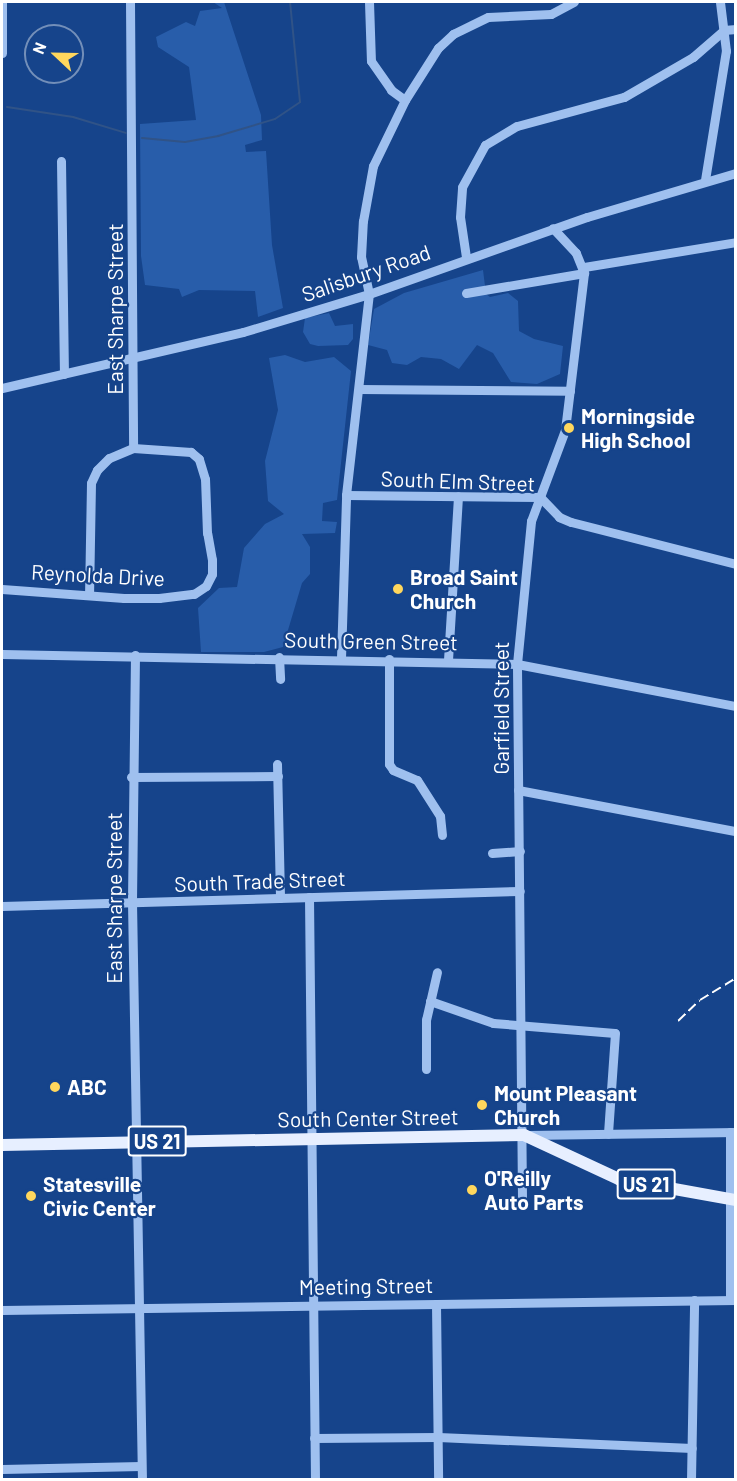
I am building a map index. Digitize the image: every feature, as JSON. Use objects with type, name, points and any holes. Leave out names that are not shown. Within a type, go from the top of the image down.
[{"type":"main road","name":"South Center Street","points":[[2,1145],[524,1136]]},
{"type":"main road","name":"US 21","points":[[524,1136],[620,1179],[733,1199]]},
{"type":"street","points":[[2,2],[2,53]]},
{"type":"street","name":"East Sharpe Street","points":[[130,2],[133,448]]},
{"type":"street","points":[[369,2],[371,61],[385,84],[405,100]]},
{"type":"street","points":[[341,658],[346,495],[369,294],[361,257],[367,188],[381,148],[405,100],[438,48],[470,24],[501,15],[551,14],[574,2]]},
{"type":"street","points":[[705,180],[724,70],[724,30],[720,2]]},
{"type":"street","points":[[466,257],[460,218],[462,187],[485,145],[517,126],[624,97],[693,57],[724,30],[735,29]]},
{"type":"street","points":[[61,161],[64,374]]},
{"type":"street","name":"Salisbury Road","points":[[2,388],[134,359],[299,315],[369,294],[466,257],[552,228],[735,172]]},
{"type":"street","points":[[552,228],[566,239],[584,270]]},
{"type":"street","points":[[466,293],[735,242]]},
{"type":"street","name":"Garfield Street","points":[[522,1197],[524,1136],[517,664],[531,521],[562,442],[584,270]]},
{"type":"street","points":[[359,389],[570,391]]},
{"type":"street","points":[[89,594],[92,483],[107,459],[133,448]]},
{"type":"street","name":"Reynolda Drive","points":[[2,589],[159,598],[194,594],[206,586],[212,574],[205,479],[199,459],[181,449],[133,448]]},
{"type":"street","name":"South Elm Street","points":[[346,495],[540,497],[548,508],[571,522],[735,564]]},
{"type":"street","points":[[448,660],[458,496]]},
{"type":"street","name":"South Green Street","points":[[2,654],[448,660],[517,664],[735,706]]},
{"type":"street","name":"East Sharpe Street","points":[[135,655],[131,777],[132,902],[142,1479]]},
{"type":"street","points":[[279,657],[280,679]]},
{"type":"street","points":[[389,659],[389,764],[393,770],[417,780],[440,816],[442,835]]},
{"type":"street","points":[[277,764],[280,898]]},
{"type":"street","points":[[131,777],[278,776]]},
{"type":"street","points":[[518,790],[735,831]]},
{"type":"street","points":[[492,853],[520,851]]},
{"type":"street","name":"South Trade Street","points":[[2,906],[520,891]]},
{"type":"street","points":[[309,897],[315,1479]]},
{"type":"street","points":[[426,1068],[426,1020],[437,972]]},
{"type":"street","points":[[430,1001],[493,1023],[522,1025],[529,1029],[615,1033],[608,1134]]},
{"type":"street","points":[[733,1132],[733,1300]]},
{"type":"street","name":"South Center Street","points":[[524,1136],[733,1132]]},
{"type":"street","points":[[691,1479],[694,1300]]},
{"type":"street","name":"Meeting Street","points":[[2,1310],[733,1300]]},
{"type":"street","points":[[436,1304],[438,1479]]},
{"type":"street","points":[[314,1438],[438,1437],[692,1448]]},
{"type":"street","points":[[2,1469],[141,1466]]},
{"type":"shaded area","points":[[213,2],[224,2],[261,115],[262,140],[245,145],[246,152],[266,151],[272,245],[283,308],[258,317],[255,291],[199,290],[182,297],[179,289],[145,285],[141,256],[140,124],[196,120],[189,67],[158,47],[156,37],[186,22],[195,26],[200,11],[222,8]]},
{"type":"shaded area","points":[[483,270],[486,294],[490,297],[508,293],[518,301],[519,331],[534,339],[563,346],[560,374],[537,384],[511,382],[493,353],[477,345],[459,369],[441,359],[421,357],[407,365],[392,363],[387,350],[368,345],[374,309],[404,293]]},
{"type":"shaded area","points":[[329,313],[335,326],[353,324],[353,339],[348,345],[310,344],[303,332],[305,318]]},
{"type":"shaded area","points":[[285,355],[305,362],[334,357],[351,371],[337,500],[323,503],[322,521],[337,522],[335,533],[302,534],[310,547],[310,574],[302,583],[283,647],[264,652],[201,652],[198,608],[219,588],[237,587],[244,548],[265,524],[284,514],[268,501],[265,461],[278,410],[269,358]]},
{"type":"waterway","points":[[142,138],[185,142],[218,136],[275,119],[300,102],[290,2]]},
{"type":"waterway","points":[[7,107],[73,117],[126,133]]},
{"type":"railway","points":[[678,1021],[700,1000],[736,978]]},
{"type":"place","name":"Morningside High School","points":[[569,428]]},
{"type":"place","name":"Broad Saint Church","points":[[398,589]]},
{"type":"place","name":"ABC","points":[[55,1087]]},
{"type":"place","name":"Mount Pleasant Church","points":[[482,1105]]},
{"type":"place","name":"O'Reilly Auto Parts","points":[[472,1190]]},
{"type":"place","name":"Statesville Civic Center","points":[[31,1196]]}]
